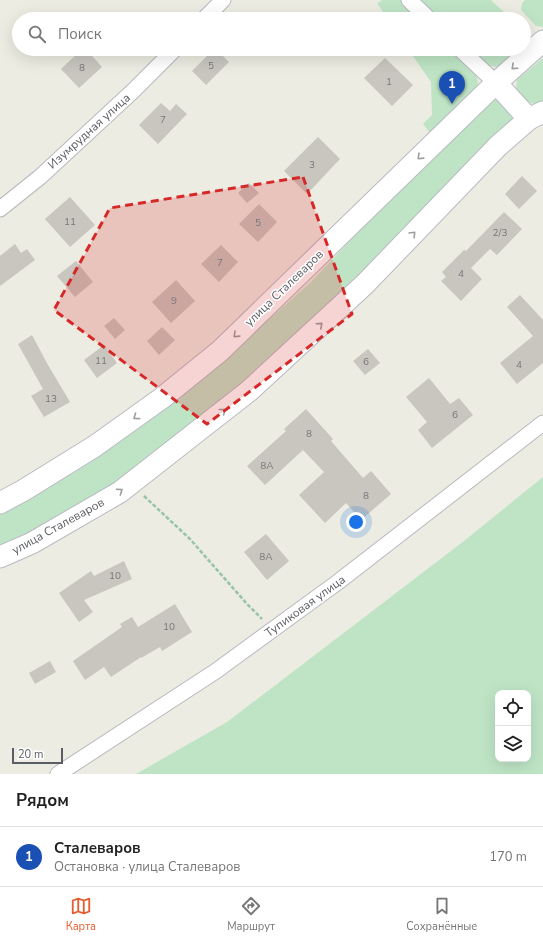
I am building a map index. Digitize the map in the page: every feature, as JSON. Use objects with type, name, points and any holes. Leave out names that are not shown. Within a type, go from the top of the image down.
[{"type":"main road","name":"улица Сталеваров","points":[[531,52],[543,41]]},
{"type":"main road","name":"улица Сталеваров","points":[[0,502],[24,490],[95,446],[162,398],[220,351],[496,83],[526,56]]},
{"type":"main road","points":[[496,83],[536,115]]},
{"type":"main road","name":"улица Сталеваров","points":[[0,557],[32,543],[120,492],[249,391],[365,284],[498,146],[536,115]]},
{"type":"street","points":[[211,12],[223,0]]},
{"type":"street","points":[[409,0],[422,12]]},
{"type":"street","name":"Изумрудная улица","points":[[0,210],[40,177],[122,102],[168,56]]},
{"type":"street","points":[[467,56],[496,83]]},
{"type":"street","name":"Тупиковая улица","points":[[58,774],[216,671],[273,630],[338,582],[543,423]]},
{"type":"path","points":[[131,483],[190,539],[247,604],[273,630]]},
{"type":"highlighted area","points":[[303,177],[352,314],[207,424],[54,310],[110,208]]},
{"type":"green space","points":[[382,0],[402,0],[414,12],[383,12],[377,3]]},
{"type":"green space","points":[[417,0],[491,0],[504,12],[429,12]]},
{"type":"green space","points":[[525,0],[543,0],[543,27],[536,26],[531,21],[531,12],[523,12],[521,10],[522,3]]},
{"type":"green space","points":[[413,56],[459,56],[476,73],[478,83],[476,91],[430,133],[423,124],[432,115],[431,82]]},
{"type":"green space","points":[[475,56],[515,56],[507,63],[494,67]]},
{"type":"green space","points":[[543,58],[543,102],[535,104],[528,101],[516,89],[517,80]]},
{"type":"green space","points":[[503,99],[516,112],[512,122],[343,292],[268,364],[131,473],[75,509],[0,549],[0,512],[77,471],[138,429],[198,383],[311,282],[415,172],[493,100]]},
{"type":"green space","points":[[543,477],[543,774],[136,774],[227,722],[464,541]]},
{"type":"building","points":[[75,56],[92,56],[102,67],[79,88],[61,69]]},
{"type":"building","points":[[207,56],[223,56],[229,62],[206,85],[192,71]]},
{"type":"building","points":[[385,58],[413,85],[392,106],[364,78]]},
{"type":"building","points":[[161,103],[170,111],[176,104],[187,114],[158,144],[139,125]]},
{"type":"building","points":[[318,137],[340,159],[307,194],[284,171]]},
{"type":"building","points":[[522,176],[537,191],[519,209],[505,194]]},
{"type":"building","points":[[249,183],[259,193],[247,203],[238,193]]},
{"type":"building","points":[[70,197],[95,225],[70,247],[45,219]]},
{"type":"building","points":[[259,204],[277,222],[258,242],[239,224]]},
{"type":"building","points":[[504,212],[522,229],[497,255],[490,249],[471,268],[482,279],[461,301],[441,281],[446,277],[442,272],[464,250],[466,251]]},
{"type":"building","points":[[15,244],[21,253],[27,249],[35,260],[0,286],[0,256]]},
{"type":"building","points":[[221,245],[238,262],[219,282],[201,264]]},
{"type":"building","points":[[76,261],[93,282],[75,297],[57,276]]},
{"type":"building","points":[[176,280],[195,301],[171,323],[152,302]]},
{"type":"building","points":[[520,295],[543,320],[543,363],[517,384],[500,363],[533,336],[507,307]]},
{"type":"building","points":[[114,318],[125,330],[115,339],[104,326]]},
{"type":"building","points":[[162,327],[175,340],[159,355],[147,341]]},
{"type":"building","points":[[32,335],[70,402],[44,417],[31,396],[43,389],[18,344]]},
{"type":"building","points":[[104,345],[117,363],[97,378],[84,360]]},
{"type":"building","points":[[368,349],[380,363],[365,375],[353,361]]},
{"type":"building","points":[[429,378],[450,404],[459,398],[473,415],[432,448],[418,430],[427,422],[406,397]]},
{"type":"building","points":[[306,409],[333,439],[331,441],[363,478],[371,471],[391,494],[361,520],[346,503],[325,523],[299,495],[324,472],[303,450],[265,485],[247,466],[286,431],[284,429]]},
{"type":"building","points":[[266,534],[289,561],[267,580],[244,552]]},
{"type":"building","points":[[124,561],[132,579],[84,600],[93,612],[79,622],[59,593],[91,571],[94,576]]},
{"type":"building","points":[[175,604],[192,632],[162,651],[160,647],[141,657],[111,677],[104,667],[85,680],[73,661],[122,627],[120,624],[132,617],[138,627]]},
{"type":"building","points":[[50,661],[56,672],[35,684],[29,673]]},
{"type":"place","name":"Сталеваров","points":[[452,104]]}]
